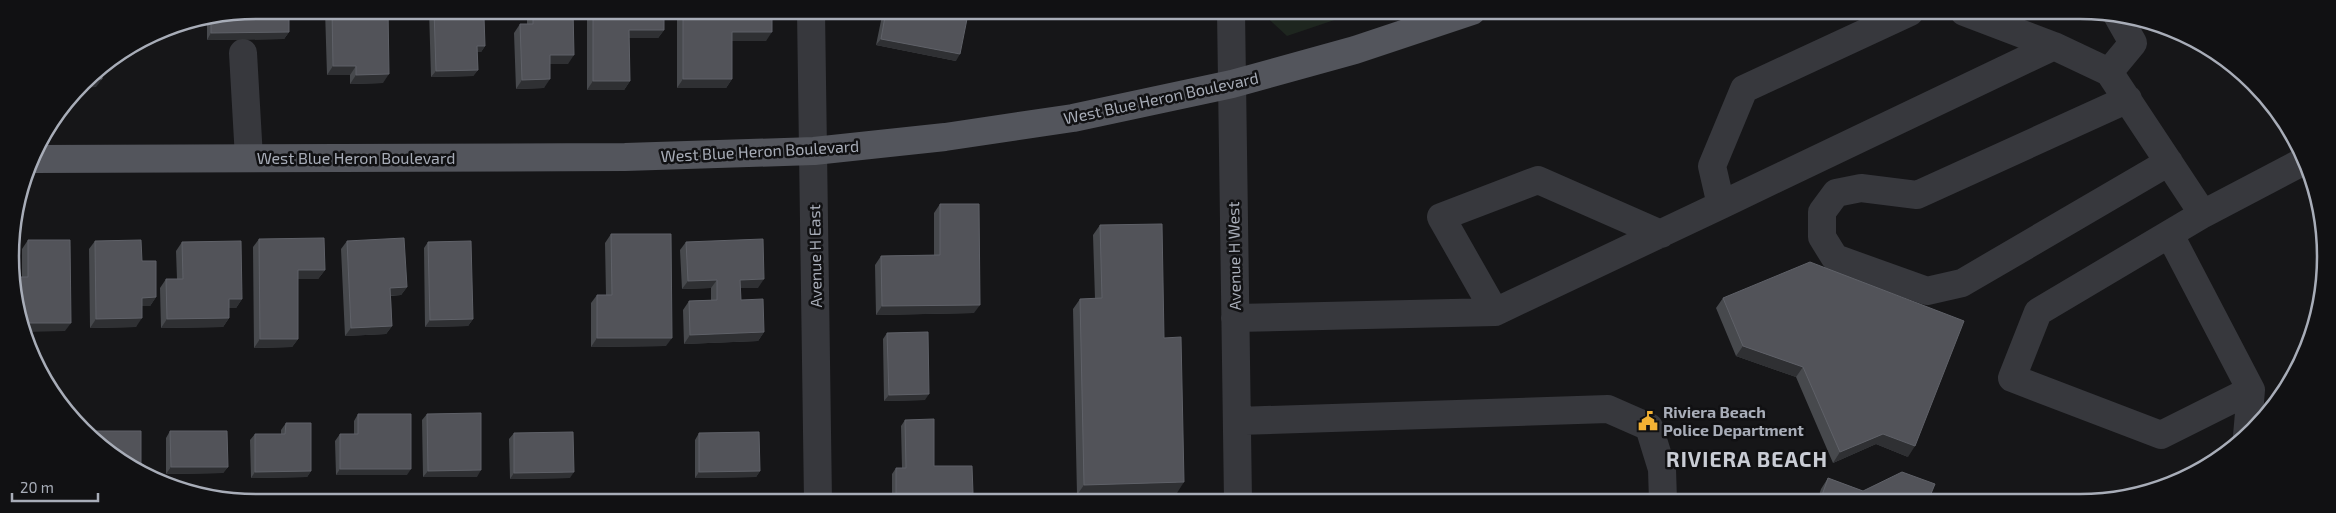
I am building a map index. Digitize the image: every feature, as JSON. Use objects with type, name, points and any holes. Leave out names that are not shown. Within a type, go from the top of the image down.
[{"type":"main road","name":"West Blue Heron Boulevard","points":[[40,159],[625,157],[814,151],[945,138],[1073,118],[1232,84],[1355,50],[1448,19]]},
{"type":"street","name":"Avenue H East","points":[[811,19],[818,494]]},
{"type":"street","name":"Avenue H West","points":[[1231,19],[1238,494]]},
{"type":"street","points":[[1721,205],[1712,166],[1744,89],[1895,19]]},
{"type":"street","points":[[1983,19],[2054,46],[2109,72],[2203,214]]},
{"type":"street","points":[[2109,72],[2133,43],[2121,22]]},
{"type":"street","points":[[1235,318],[1495,312],[2054,46]]},
{"type":"street","points":[[243,53],[249,158]]},
{"type":"street","points":[[2128,99],[1917,195],[1861,188],[1836,193],[1822,212],[1822,237],[1835,258],[1927,292],[1962,283],[2170,162]]},
{"type":"street","points":[[2251,390],[2161,435],[2012,378],[2038,312],[2203,214],[2298,164]]},
{"type":"street","points":[[1495,312],[1441,217],[1538,180],[1661,234]]},
{"type":"street","points":[[2170,235],[2251,390],[2248,425]]},
{"type":"street","points":[[1237,421],[1608,409],[1649,427],[1662,469],[1663,494]]},
{"type":"shaded area","points":[[1269,19],[1337,19],[1287,36]]},
{"type":"building","points":[[241,19],[289,19],[289,32],[211,33],[211,23]]},
{"type":"building","points":[[332,19],[388,19],[389,74],[356,75],[356,66],[333,66]]},
{"type":"building","points":[[434,19],[484,19],[485,46],[477,46],[478,70],[436,71]]},
{"type":"building","points":[[533,19],[573,19],[574,55],[550,55],[550,79],[522,80],[520,24],[533,24]]},
{"type":"building","points":[[593,19],[664,19],[664,30],[629,30],[630,81],[593,81]]},
{"type":"building","points":[[683,19],[772,19],[772,32],[732,32],[732,79],[683,79]]},
{"type":"building","points":[[885,19],[967,19],[960,54],[881,39]]},
{"type":"building","points":[[940,204],[979,204],[980,305],[882,306],[881,256],[940,255]]},
{"type":"building","points":[[1162,224],[1164,338],[1181,337],[1184,482],[1084,485],[1080,299],[1102,298],[1100,225]]},
{"type":"building","points":[[611,234],[671,234],[672,338],[597,338],[597,295],[612,295]]},
{"type":"building","points":[[324,238],[325,270],[298,270],[298,339],[260,339],[259,239]]},
{"type":"building","points":[[404,238],[407,287],[390,288],[392,326],[351,328],[347,241]]},
{"type":"building","points":[[763,239],[764,279],[740,280],[741,300],[763,299],[764,332],[690,335],[689,301],[717,300],[717,280],[688,281],[686,242]]},
{"type":"building","points":[[28,240],[70,240],[71,323],[28,323],[23,303],[20,277],[28,277]]},
{"type":"building","points":[[141,240],[142,261],[156,261],[156,297],[142,298],[142,318],[96,319],[95,241]]},
{"type":"building","points":[[241,241],[242,299],[229,299],[229,318],[167,319],[166,279],[183,279],[182,242]]},
{"type":"building","points":[[471,241],[473,319],[430,320],[428,242]]},
{"type":"building","points":[[1810,262],[1964,321],[1915,446],[1883,434],[1840,452],[1803,367],[1743,346],[1723,298]]},
{"type":"building","points":[[928,332],[929,394],[889,395],[887,333]]},
{"type":"building","points":[[481,413],[481,470],[428,471],[427,414]]},
{"type":"building","points":[[358,414],[411,414],[411,469],[340,469],[340,434],[358,434]]},
{"type":"building","points":[[934,419],[934,466],[972,466],[973,493],[896,494],[896,468],[906,468],[905,420]]},
{"type":"building","points":[[286,423],[311,423],[311,471],[255,472],[255,434],[285,434]]},
{"type":"building","points":[[95,431],[141,431],[141,464],[124,454]]},
{"type":"building","points":[[170,431],[227,431],[228,467],[171,467]]},
{"type":"building","points":[[573,432],[574,472],[514,473],[514,433]]},
{"type":"building","points":[[759,432],[760,471],[699,472],[699,433]]},
{"type":"building","points":[[1902,472],[1935,484],[1931,494],[1822,494],[1828,478],[1863,491]]},
{"type":"place","name":"Riviera Beach Police Department","points":[[1648,421]]},
{"type":"district","name":"RIVIERA BEACH","points":[[1747,460]]}]
